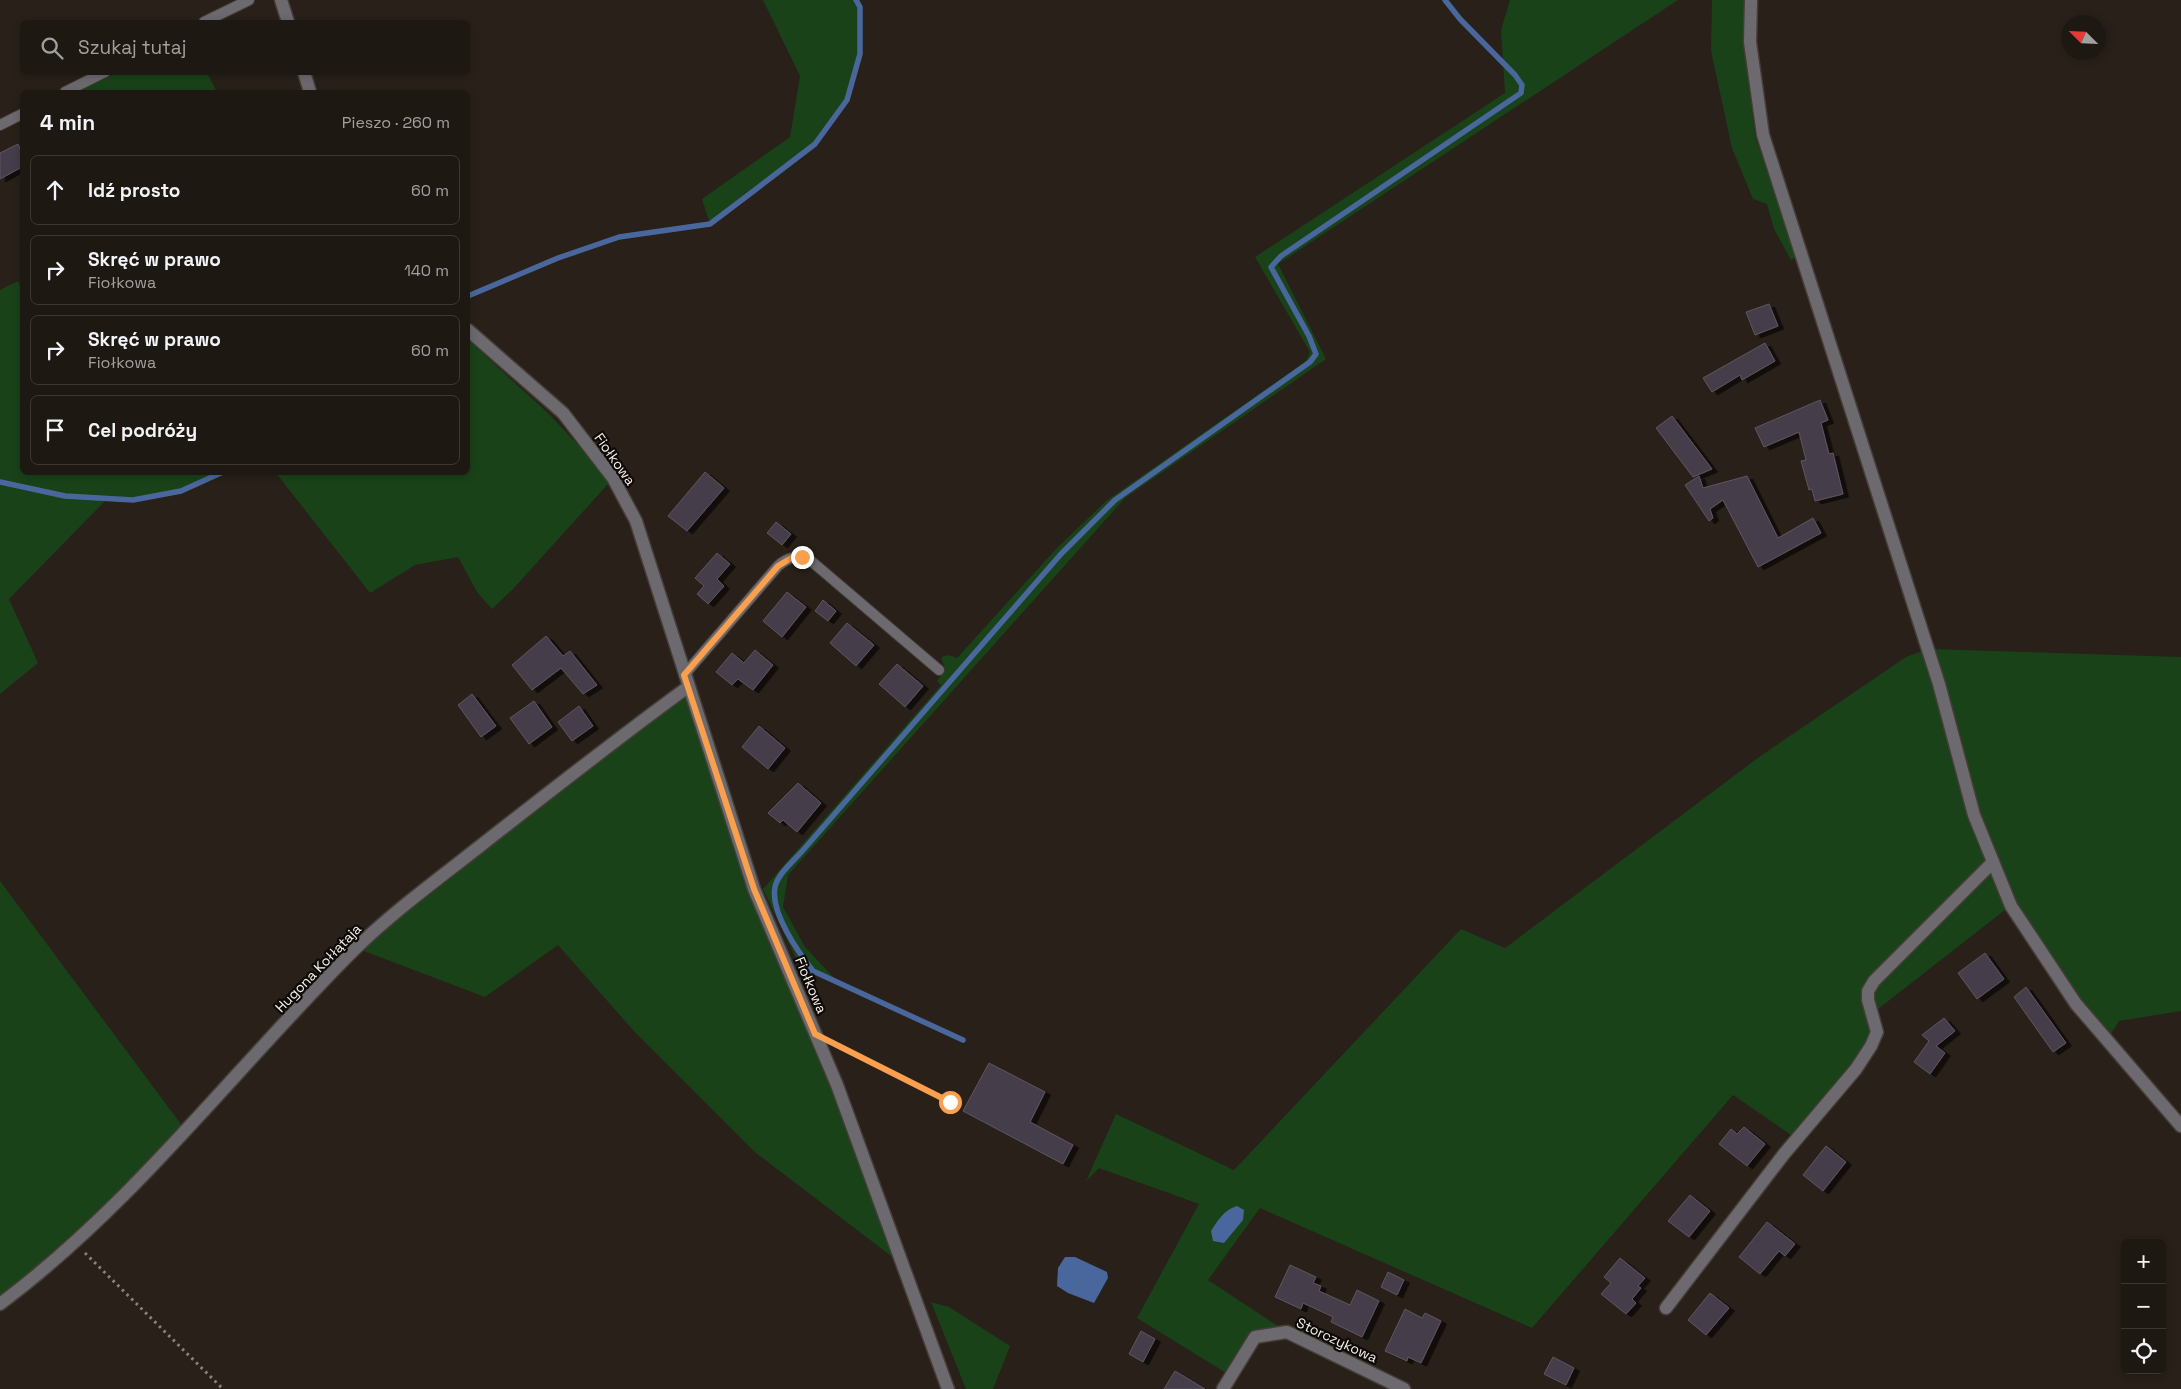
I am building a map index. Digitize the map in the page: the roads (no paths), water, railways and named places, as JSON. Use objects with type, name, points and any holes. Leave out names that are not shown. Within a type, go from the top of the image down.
[{"type":"street","points":[[281,0],[287,20]]},
{"type":"street","points":[[1751,0],[1750,42],[1762,136],[1939,684],[1974,815],[2011,906],[2076,1004],[2181,1126]]},
{"type":"street","points":[[305,75],[309,90]]},
{"type":"street","name":"Fiołkowa","points":[[470,332],[563,414],[613,478],[636,521],[754,889],[837,1085],[948,1389]]},
{"type":"street","name":"Hugona Kołłątaja","points":[[0,1304],[38,1276],[76,1244],[148,1173],[343,961],[380,925],[686,681]]},
{"type":"street","points":[[1666,1308],[1784,1154],[1856,1069],[1871,1046],[1877,1032],[1868,1000],[1868,991],[1874,981],[1993,862]]},
{"type":"street","name":"Storczykowa","points":[[1223,1389],[1254,1337],[1286,1332],[1404,1389]]},
{"type":"lane","points":[[208,20],[249,0]]},
{"type":"lane","points":[[69,90],[98,75]]},
{"type":"lane","points":[[0,125],[20,115]]},
{"type":"lane","points":[[686,681],[778,566],[793,557],[802,557],[810,560],[939,670]]},
{"type":"water","points":[[1237,1206],[1244,1210],[1243,1220],[1224,1243],[1213,1241],[1211,1231],[1216,1223],[1225,1213]]},
{"type":"water","points":[[1065,1257],[1075,1257],[1107,1272],[1108,1278],[1094,1303],[1068,1293],[1057,1286],[1058,1268]]},
{"type":"waterway","points":[[470,295],[558,258],[619,237],[710,224],[751,193],[815,144],[847,100],[860,54],[860,7],[856,0]]},
{"type":"waterway","points":[[963,1040],[813,971],[793,943],[781,920],[775,897],[777,882],[787,867],[1061,554],[1115,500],[1310,362],[1316,354],[1309,336],[1271,267],[1281,256],[1521,93],[1522,85],[1515,75],[1460,19],[1445,0]]},
{"type":"waterway","points":[[0,482],[65,496],[133,500],[181,491],[216,475]]}]
